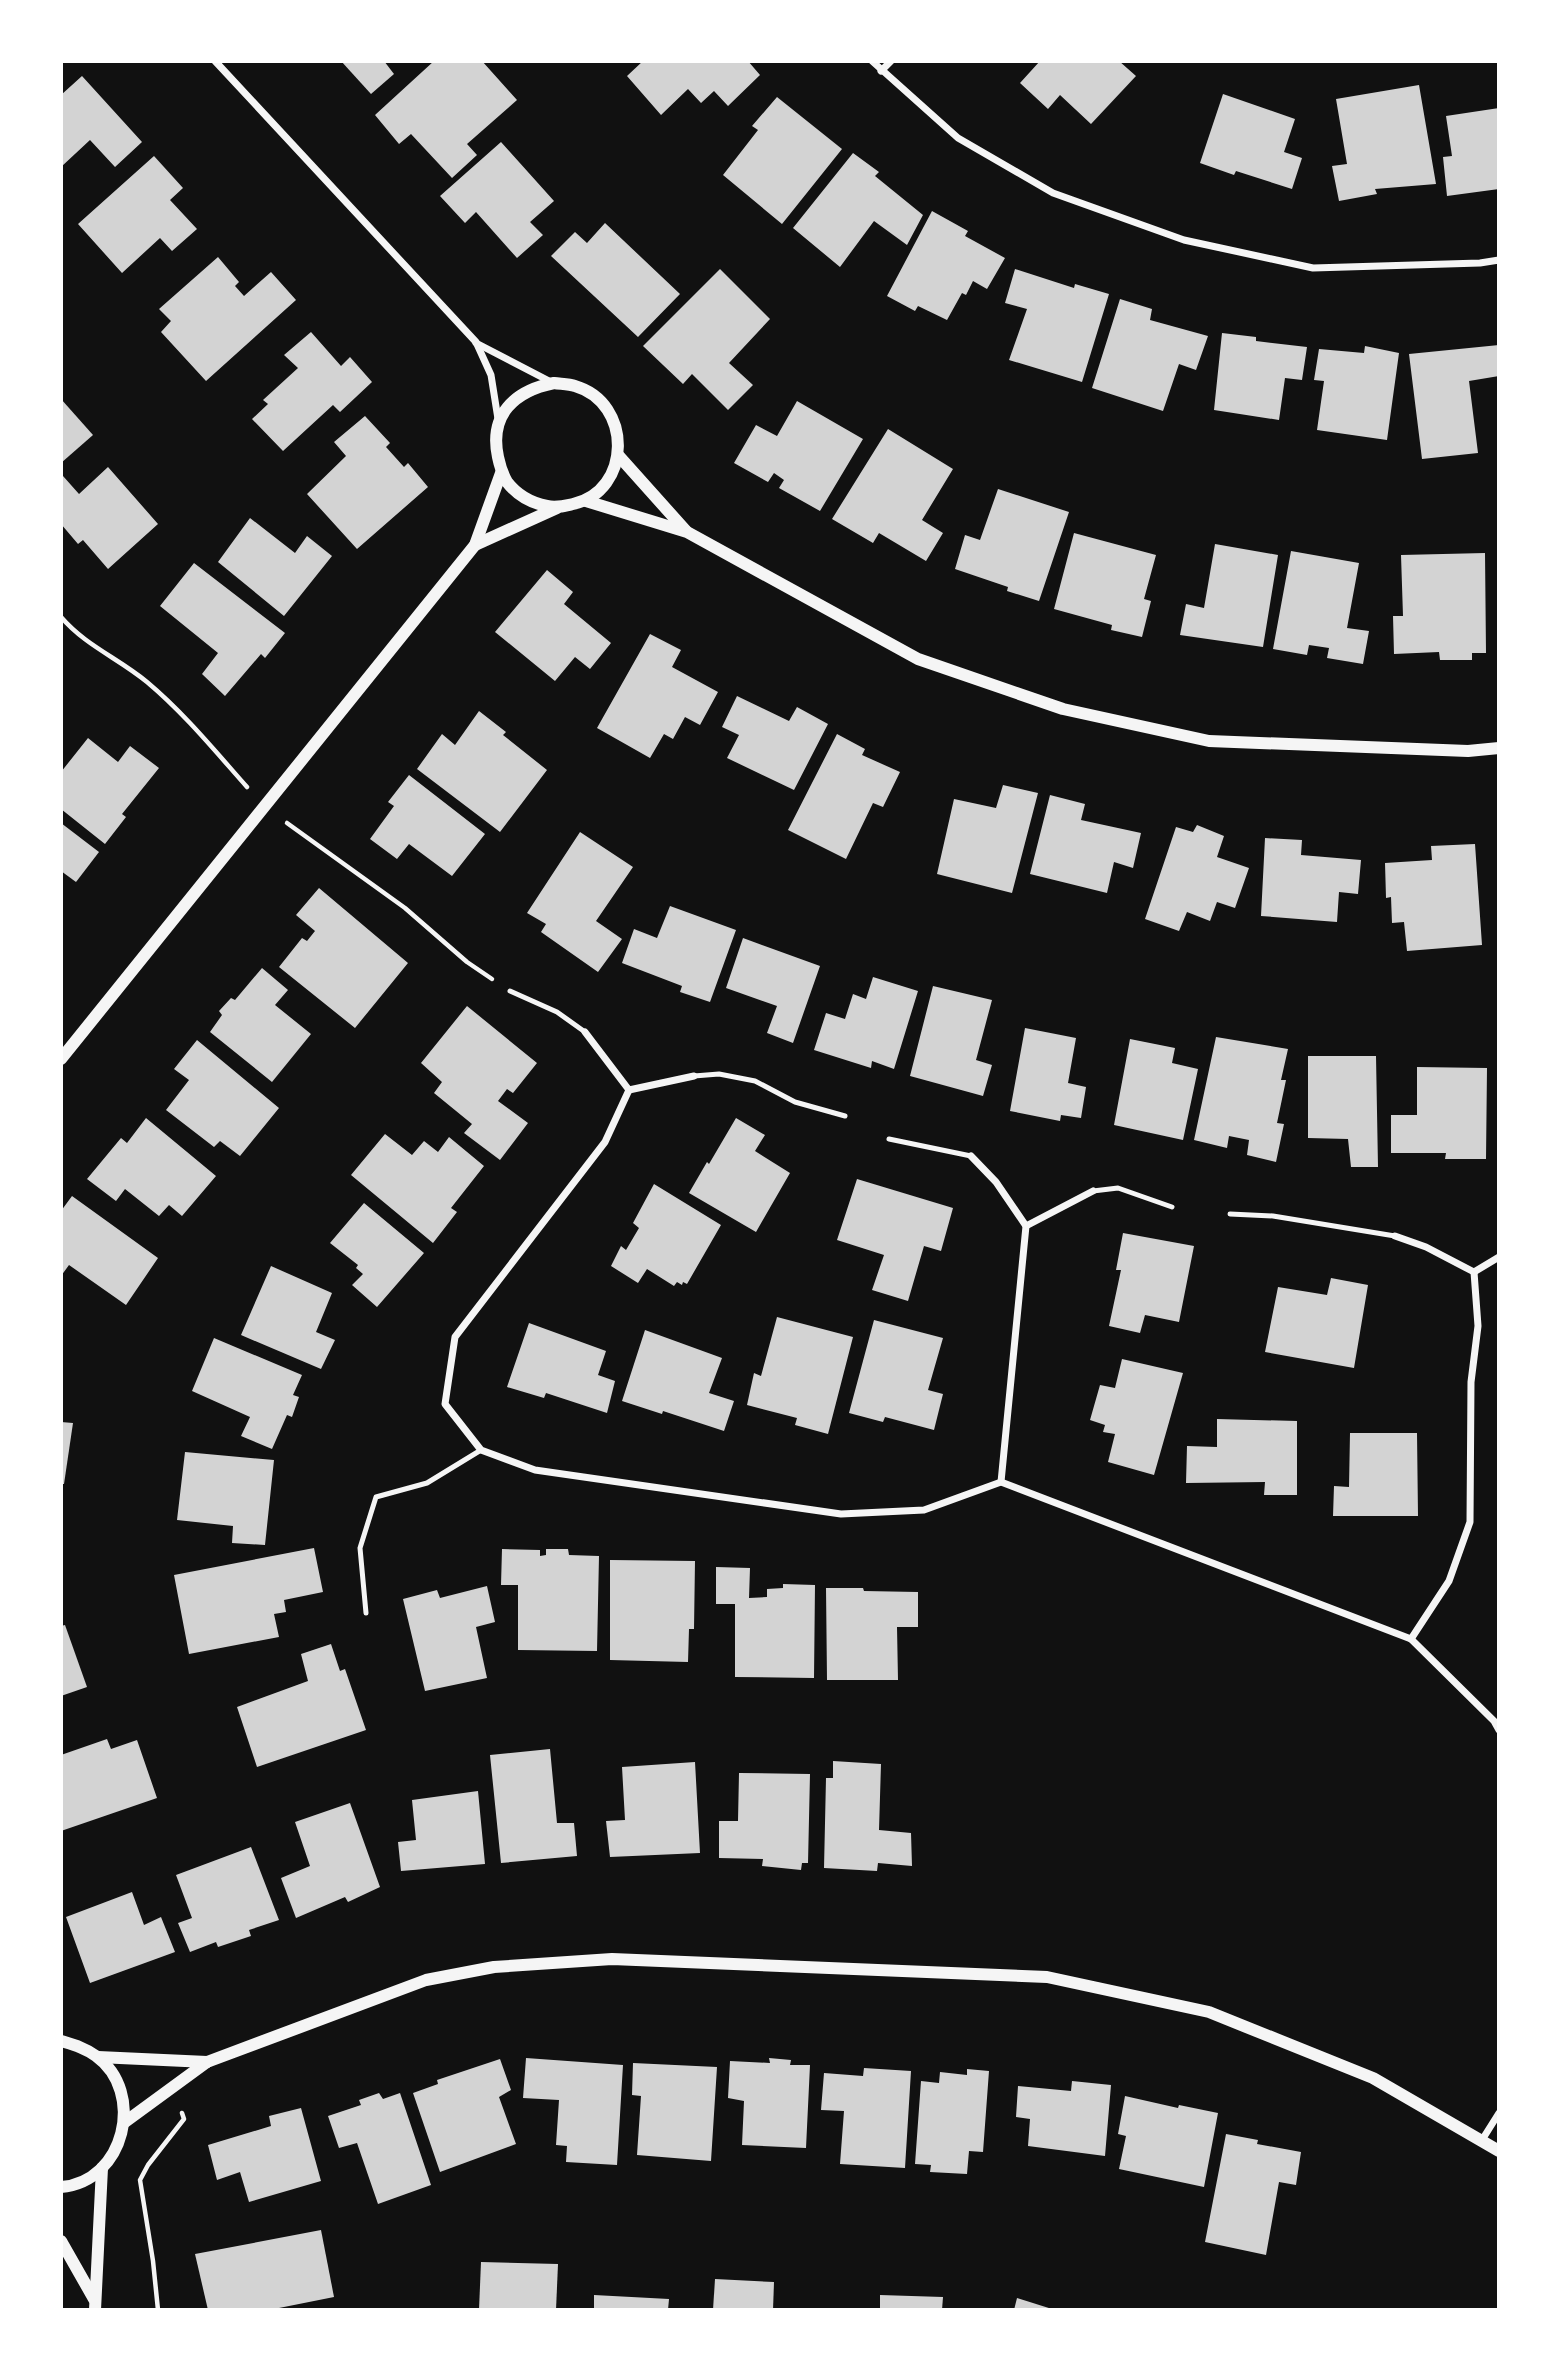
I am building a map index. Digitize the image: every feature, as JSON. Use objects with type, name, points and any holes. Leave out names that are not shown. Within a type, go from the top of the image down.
[{"type":"street","points":[[215,61],[476,342],[491,374],[498,419],[495,442],[501,473],[514,491],[536,504],[557,508]]},
{"type":"street","points":[[872,61],[958,138],[1053,193],[1184,240],[1313,268],[1480,263],[1499,260]]},
{"type":"street","points":[[881,71],[891,61]]},
{"type":"street","points":[[476,342],[554,383]]},
{"type":"street","points":[[475,545],[557,508],[586,501],[604,488],[615,470],[620,449],[615,422],[603,404],[595,396],[575,386],[554,383],[534,387],[516,398],[498,419]]},
{"type":"street","points":[[618,455],[687,531]]},
{"type":"street","points":[[61,1059],[475,545],[501,473]]},
{"type":"street","points":[[586,501],[687,531],[918,659],[1063,709],[1209,741],[1468,751],[1499,748]]},
{"type":"street","points":[[585,1032],[629,1090]]},
{"type":"street","points":[[629,1090],[694,1076]]},
{"type":"street","points":[[629,1090],[605,1142],[455,1337],[445,1404],[481,1450],[535,1470],[841,1514],[924,1510],[1001,1482],[1411,1639],[1494,1721],[1499,1730]]},
{"type":"street","points":[[971,1156],[996,1182],[1026,1226],[1001,1482]]},
{"type":"street","points":[[1026,1226],[1093,1191]]},
{"type":"street","points":[[1395,1236],[1426,1247],[1474,1272]]},
{"type":"street","points":[[1474,1272],[1499,1257]]},
{"type":"street","points":[[1411,1639],[1449,1581],[1470,1522],[1471,1382],[1478,1326],[1474,1272]]},
{"type":"street","points":[[125,2122],[207,2062],[426,1980],[495,1967],[612,1959],[1048,1977],[1209,2012],[1373,2078],[1499,2151]]},
{"type":"street","points":[[61,2042],[80,2047],[98,2057],[114,2076],[123,2098],[125,2122],[117,2147],[102,2168],[86,2180],[61,2187]]},
{"type":"street","points":[[98,2057],[207,2062]]},
{"type":"street","points":[[1482,2140],[1499,2113]]},
{"type":"street","points":[[94,2304],[102,2168]]},
{"type":"street","points":[[61,2241],[94,2304]]},
{"type":"lane","points":[[510,990],[557,1012],[585,1032]]},
{"type":"lane","points":[[694,1076],[719,1074],[755,1081],[795,1102],[845,1116]]},
{"type":"lane","points":[[889,1139],[971,1156]]},
{"type":"lane","points":[[1093,1191],[1118,1188],[1172,1207]]},
{"type":"lane","points":[[1230,1214],[1273,1216],[1395,1236]]},
{"type":"lane","points":[[366,1613],[360,1548],[376,1497],[427,1483],[481,1450]]},
{"type":"path","points":[[158,2310],[140,2180],[148,2165],[184,2119],[175,2085]]},
{"type":"building","points":[[341,61],[384,61],[394,74],[371,94]]},
{"type":"building","points":[[434,61],[482,61],[517,100],[467,144],[477,155],[452,178],[411,134],[399,144],[375,115]]},
{"type":"building","points":[[643,61],[748,61],[760,75],[728,106],[714,91],[701,103],[688,89],[661,115],[627,76]]},
{"type":"building","points":[[1040,61],[1119,61],[1136,76],[1091,124],[1060,95],[1048,109],[1020,83]]},
{"type":"building","points":[[82,76],[142,142],[115,167],[90,140],[61,167],[61,95]]},
{"type":"building","points":[[1419,85],[1436,184],[1375,189],[1377,194],[1339,201],[1332,166],[1347,164],[1336,99]]},
{"type":"building","points":[[1223,94],[1295,119],[1284,152],[1302,158],[1292,189],[1236,171],[1234,175],[1200,163]]},
{"type":"building","points":[[777,97],[842,149],[782,224],[723,175],[758,130],[752,126]]},
{"type":"building","points":[[1499,108],[1499,189],[1447,196],[1443,157],[1452,156],[1446,116]]},
{"type":"building","points":[[501,142],[554,201],[530,222],[543,235],[517,258],[476,212],[465,223],[440,196]]},
{"type":"building","points":[[853,153],[879,172],[875,176],[923,215],[907,245],[874,221],[840,267],[793,228]]},
{"type":"building","points":[[154,156],[183,188],[170,200],[197,229],[172,251],[160,238],[122,273],[78,224]]},
{"type":"building","points":[[932,211],[968,231],[965,236],[1005,258],[987,289],[973,281],[966,295],[962,293],[947,320],[918,306],[915,311],[887,296]]},
{"type":"building","points":[[605,223],[680,294],[638,337],[551,256],[575,232],[587,243]]},
{"type":"building","points":[[218,257],[239,282],[235,286],[244,296],[271,272],[296,300],[206,381],[161,332],[171,321],[159,309]]},
{"type":"building","points":[[720,269],[770,319],[729,363],[753,385],[728,410],[692,374],[683,384],[643,346]]},
{"type":"building","points":[[1015,269],[1074,288],[1075,284],[1109,294],[1082,382],[1009,360],[1027,309],[1005,303]]},
{"type":"building","points":[[1120,299],[1152,309],[1150,320],[1208,336],[1196,370],[1179,364],[1163,411],[1092,388]]},
{"type":"building","points":[[311,332],[341,366],[350,357],[372,382],[340,412],[333,405],[283,451],[252,419],[268,404],[263,400],[298,368],[284,355]]},
{"type":"building","points":[[1222,333],[1256,337],[1256,341],[1307,347],[1302,380],[1285,378],[1279,420],[1214,410]]},
{"type":"building","points":[[1499,345],[1499,376],[1469,381],[1478,453],[1422,459],[1409,354]]},
{"type":"building","points":[[1365,346],[1399,353],[1387,440],[1317,430],[1324,381],[1314,380],[1319,349],[1364,353]]},
{"type":"building","points":[[61,399],[93,435],[61,463]]},
{"type":"building","points":[[797,401],[863,439],[820,511],[779,488],[784,480],[774,473],[768,482],[734,463],[756,425],[777,436]]},
{"type":"building","points":[[365,416],[390,443],[386,447],[404,467],[408,463],[428,487],[357,549],[307,494],[346,456],[334,442]]},
{"type":"building","points":[[888,429],[953,469],[922,520],[943,533],[926,561],[879,533],[873,543],[832,519]]},
{"type":"building","points":[[108,467],[158,524],[108,569],[83,540],[78,544],[61,524],[61,478],[63,476],[79,494]]},
{"type":"building","points":[[998,489],[1069,512],[1039,601],[955,569],[965,535],[980,540]]},
{"type":"building","points":[[250,518],[295,553],[307,536],[332,556],[284,616],[218,562]]},
{"type":"building","points":[[1074,533],[1156,555],[1144,599],[1151,601],[1142,637],[1111,630],[1112,625],[1054,609]]},
{"type":"building","points":[[1215,544],[1278,555],[1263,647],[1180,635],[1186,604],[1204,608]]},
{"type":"building","points":[[1291,551],[1359,563],[1347,628],[1369,631],[1363,664],[1327,658],[1329,648],[1309,645],[1307,655],[1273,649]]},
{"type":"building","points":[[1485,553],[1486,653],[1472,653],[1472,660],[1440,660],[1439,652],[1394,654],[1393,616],[1403,616],[1401,555]]},
{"type":"building","points":[[194,563],[285,633],[265,658],[261,654],[225,696],[202,674],[218,653],[160,606]]},
{"type":"building","points":[[547,570],[573,592],[564,604],[611,643],[590,669],[575,657],[555,681],[495,632]]},
{"type":"building","points":[[650,634],[681,650],[672,667],[718,692],[700,725],[685,717],[673,739],[664,734],[650,758],[597,728]]},
{"type":"building","points":[[737,696],[789,721],[797,707],[828,724],[794,790],[727,758],[739,735],[722,727]]},
{"type":"building","points":[[479,711],[506,732],[503,735],[547,770],[500,832],[417,769],[442,734],[455,745]]},
{"type":"building","points":[[837,734],[865,749],[862,755],[900,772],[883,807],[873,803],[846,859],[788,830]]},
{"type":"building","points":[[88,738],[118,762],[130,746],[159,768],[122,814],[126,817],[105,844],[61,809],[61,772]]},
{"type":"building","points":[[409,775],[485,834],[452,876],[409,844],[397,859],[370,839],[394,806],[388,802]]},
{"type":"building","points":[[1003,785],[1038,793],[1012,893],[937,874],[954,799],[996,808]]},
{"type":"building","points":[[1050,795],[1085,804],[1081,820],[1141,833],[1133,868],[1114,862],[1107,893],[1030,874]]},
{"type":"building","points":[[61,823],[99,852],[76,882],[61,871]]},
{"type":"building","points":[[1197,825],[1224,836],[1217,857],[1249,868],[1235,908],[1217,902],[1210,921],[1187,912],[1179,931],[1145,919],[1176,827],[1193,832]]},
{"type":"building","points":[[580,832],[633,867],[596,921],[622,939],[598,972],[541,932],[546,924],[527,913]]},
{"type":"building","points":[[1265,838],[1302,840],[1301,855],[1361,860],[1358,894],[1339,892],[1337,922],[1261,916]]},
{"type":"building","points":[[1475,844],[1482,945],[1407,951],[1404,922],[1392,923],[1391,897],[1386,898],[1385,863],[1432,860],[1431,846]]},
{"type":"building","points":[[319,888],[408,963],[355,1028],[279,967],[302,938],[307,941],[315,931],[296,915]]},
{"type":"building","points":[[670,906],[736,930],[710,1002],[680,992],[682,986],[622,963],[634,929],[657,938]]},
{"type":"building","points":[[743,938],[820,966],[793,1043],[767,1033],[777,1006],[726,988]]},
{"type":"building","points":[[262,968],[288,990],[275,1005],[311,1034],[272,1082],[210,1032],[222,1015],[219,1011],[231,998],[235,1000]]},
{"type":"building","points":[[873,977],[918,991],[894,1069],[872,1061],[871,1068],[814,1050],[826,1013],[845,1019],[853,994],[866,999]]},
{"type":"building","points":[[933,986],[992,1000],[976,1060],[992,1065],[983,1096],[910,1076]]},
{"type":"building","points":[[467,1006],[537,1063],[513,1093],[507,1089],[498,1101],[528,1123],[500,1160],[464,1133],[472,1124],[434,1093],[442,1082],[421,1063]]},
{"type":"building","points":[[1025,1028],[1076,1038],[1068,1083],[1086,1087],[1081,1118],[1061,1115],[1060,1121],[1010,1111]]},
{"type":"building","points":[[1216,1037],[1288,1049],[1281,1080],[1286,1080],[1277,1123],[1284,1124],[1276,1162],[1247,1155],[1249,1140],[1229,1136],[1227,1148],[1194,1140]]},
{"type":"building","points":[[1130,1039],[1175,1048],[1172,1063],[1198,1069],[1183,1140],[1114,1125]]},
{"type":"building","points":[[197,1040],[279,1108],[240,1156],[220,1141],[214,1147],[166,1110],[189,1080],[174,1069]]},
{"type":"building","points":[[1308,1056],[1376,1056],[1378,1167],[1351,1167],[1348,1139],[1308,1138]]},
{"type":"building","points":[[1417,1067],[1487,1068],[1486,1159],[1445,1159],[1446,1153],[1391,1153],[1391,1115],[1417,1115]]},
{"type":"building","points":[[146,1118],[216,1176],[182,1216],[169,1205],[159,1216],[125,1189],[116,1201],[87,1179],[121,1138],[127,1143]]},
{"type":"building","points":[[736,1118],[765,1135],[755,1151],[790,1173],[756,1232],[689,1193]]},
{"type":"building","points":[[385,1134],[412,1155],[424,1141],[438,1152],[449,1137],[484,1166],[451,1208],[457,1212],[433,1243],[351,1175]]},
{"type":"building","points":[[857,1179],[953,1208],[941,1251],[924,1246],[908,1301],[872,1290],[884,1255],[837,1240]]},
{"type":"building","points":[[654,1184],[721,1225],[687,1284],[677,1282],[674,1286],[647,1269],[638,1283],[611,1266],[621,1246],[626,1250],[639,1228],[633,1223]]},
{"type":"building","points":[[72,1196],[158,1258],[126,1305],[69,1265],[61,1276],[61,1211]]},
{"type":"building","points":[[364,1203],[424,1253],[377,1307],[352,1285],[363,1274],[356,1268],[358,1265],[330,1243]]},
{"type":"building","points":[[1123,1233],[1194,1246],[1179,1322],[1145,1315],[1140,1333],[1109,1326],[1121,1270],[1116,1270]]},
{"type":"building","points":[[271,1266],[332,1293],[316,1332],[335,1340],[321,1369],[241,1335]]},
{"type":"building","points":[[1331,1278],[1368,1285],[1354,1368],[1265,1352],[1278,1287],[1327,1295]]},
{"type":"building","points":[[777,1317],[853,1337],[828,1434],[795,1425],[797,1418],[747,1405],[754,1373],[761,1376]]},
{"type":"building","points":[[874,1320],[943,1338],[928,1390],[943,1394],[934,1430],[885,1417],[883,1422],[849,1413]]},
{"type":"building","points":[[529,1323],[606,1351],[598,1375],[615,1381],[607,1413],[546,1393],[544,1398],[507,1387]]},
{"type":"building","points":[[645,1330],[722,1358],[709,1393],[734,1401],[724,1431],[622,1401]]},
{"type":"building","points":[[214,1338],[302,1375],[293,1395],[299,1397],[292,1417],[287,1415],[272,1449],[241,1436],[250,1417],[192,1391]]},
{"type":"building","points":[[1122,1359],[1183,1373],[1154,1475],[1108,1462],[1115,1434],[1103,1432],[1105,1425],[1090,1420],[1100,1385],[1115,1388]]},
{"type":"building","points":[[1217,1419],[1297,1421],[1297,1495],[1264,1495],[1265,1482],[1186,1483],[1187,1446],[1217,1447]]},
{"type":"building","points":[[61,1422],[73,1423],[64,1484],[61,1484]]},
{"type":"building","points":[[1350,1433],[1417,1433],[1418,1516],[1333,1516],[1334,1486],[1349,1487]]},
{"type":"building","points":[[185,1452],[274,1460],[265,1545],[232,1543],[233,1526],[177,1520]]},
{"type":"building","points":[[314,1548],[323,1592],[284,1600],[286,1612],[274,1614],[279,1637],[189,1654],[174,1575]]},
{"type":"building","points":[[502,1549],[540,1550],[540,1556],[546,1555],[546,1549],[568,1549],[569,1555],[599,1556],[597,1651],[518,1650],[518,1585],[501,1585]]},
{"type":"building","points":[[610,1560],[695,1561],[694,1629],[689,1629],[688,1662],[610,1660]]},
{"type":"building","points":[[716,1567],[750,1568],[749,1598],[767,1597],[767,1589],[783,1588],[783,1584],[815,1585],[814,1678],[735,1677],[735,1604],[716,1604]]},
{"type":"building","points":[[487,1586],[495,1622],[476,1627],[487,1678],[425,1691],[403,1599],[437,1590],[440,1598]]},
{"type":"building","points":[[826,1588],[918,1592],[918,1627],[897,1627],[898,1680],[827,1680]]},
{"type":"building","points":[[65,1625],[87,1687],[61,1696],[61,1626]]},
{"type":"building","points":[[331,1644],[340,1671],[345,1669],[366,1730],[257,1767],[237,1707],[308,1681],[301,1654]]},
{"type":"building","points":[[107,1739],[111,1749],[137,1740],[157,1798],[61,1831],[61,1755]]},
{"type":"building","points":[[550,1749],[557,1823],[574,1823],[577,1856],[501,1863],[490,1755]]},
{"type":"building","points":[[833,1761],[881,1764],[879,1830],[911,1833],[912,1866],[878,1863],[877,1871],[824,1868],[826,1778],[833,1778]]},
{"type":"building","points":[[695,1762],[700,1853],[610,1857],[606,1821],[625,1820],[622,1767]]},
{"type":"building","points":[[739,1773],[810,1774],[808,1863],[802,1863],[801,1870],[762,1866],[763,1859],[719,1858],[719,1821],[738,1821]]},
{"type":"building","points":[[478,1791],[485,1864],[401,1871],[398,1842],[416,1840],[412,1800]]},
{"type":"building","points":[[350,1803],[380,1887],[348,1902],[345,1897],[296,1918],[281,1878],[310,1866],[295,1822]]},
{"type":"building","points":[[251,1847],[279,1920],[249,1930],[251,1936],[218,1947],[216,1942],[190,1952],[178,1923],[192,1918],[176,1875]]},
{"type":"building","points":[[132,1892],[144,1925],[161,1917],[175,1952],[90,1983],[66,1917]]},
{"type":"building","points":[[526,2058],[623,2065],[617,2165],[566,2162],[567,2146],[556,2145],[559,2100],[523,2098]]},
{"type":"building","points":[[769,2058],[791,2060],[790,2065],[810,2065],[806,2148],[742,2145],[744,2101],[728,2098],[730,2061],[770,2063]]},
{"type":"building","points":[[500,2059],[511,2090],[499,2097],[516,2144],[440,2172],[413,2093],[438,2084],[437,2080]]},
{"type":"building","points":[[633,2063],[717,2067],[711,2161],[637,2155],[641,2096],[632,2095]]},
{"type":"building","points":[[864,2068],[911,2071],[905,2168],[840,2164],[844,2111],[821,2110],[824,2073],[863,2076]]},
{"type":"building","points":[[967,2069],[989,2071],[983,2152],[969,2151],[967,2174],[930,2172],[931,2165],[915,2164],[921,2081],[939,2083],[940,2072],[967,2075]]},
{"type":"building","points":[[1072,2081],[1111,2085],[1105,2156],[1028,2146],[1030,2119],[1016,2117],[1018,2086],[1071,2091]]},
{"type":"building","points":[[379,2093],[383,2099],[400,2093],[431,2185],[378,2204],[357,2143],[339,2148],[328,2116],[361,2105],[359,2100]]},
{"type":"building","points":[[1125,2096],[1178,2108],[1179,2105],[1218,2113],[1204,2187],[1119,2169],[1126,2136],[1118,2134]]},
{"type":"building","points":[[301,2108],[321,2181],[249,2202],[240,2172],[217,2180],[208,2145],[271,2126],[269,2116]]},
{"type":"building","points":[[1226,2134],[1258,2140],[1257,2144],[1301,2152],[1296,2185],[1279,2182],[1266,2255],[1205,2242]]},
{"type":"building","points":[[321,2230],[334,2297],[269,2310],[208,2310],[195,2254]]},
{"type":"building","points":[[481,2262],[558,2264],[556,2310],[479,2310]]},
{"type":"building","points":[[715,2279],[774,2282],[773,2310],[713,2310]]},
{"type":"building","points":[[594,2295],[669,2299],[668,2310],[594,2310]]},
{"type":"building","points":[[880,2295],[943,2297],[942,2310],[880,2310]]},
{"type":"building","points":[[1017,2298],[1052,2309],[1052,2310],[1014,2310]]}]
